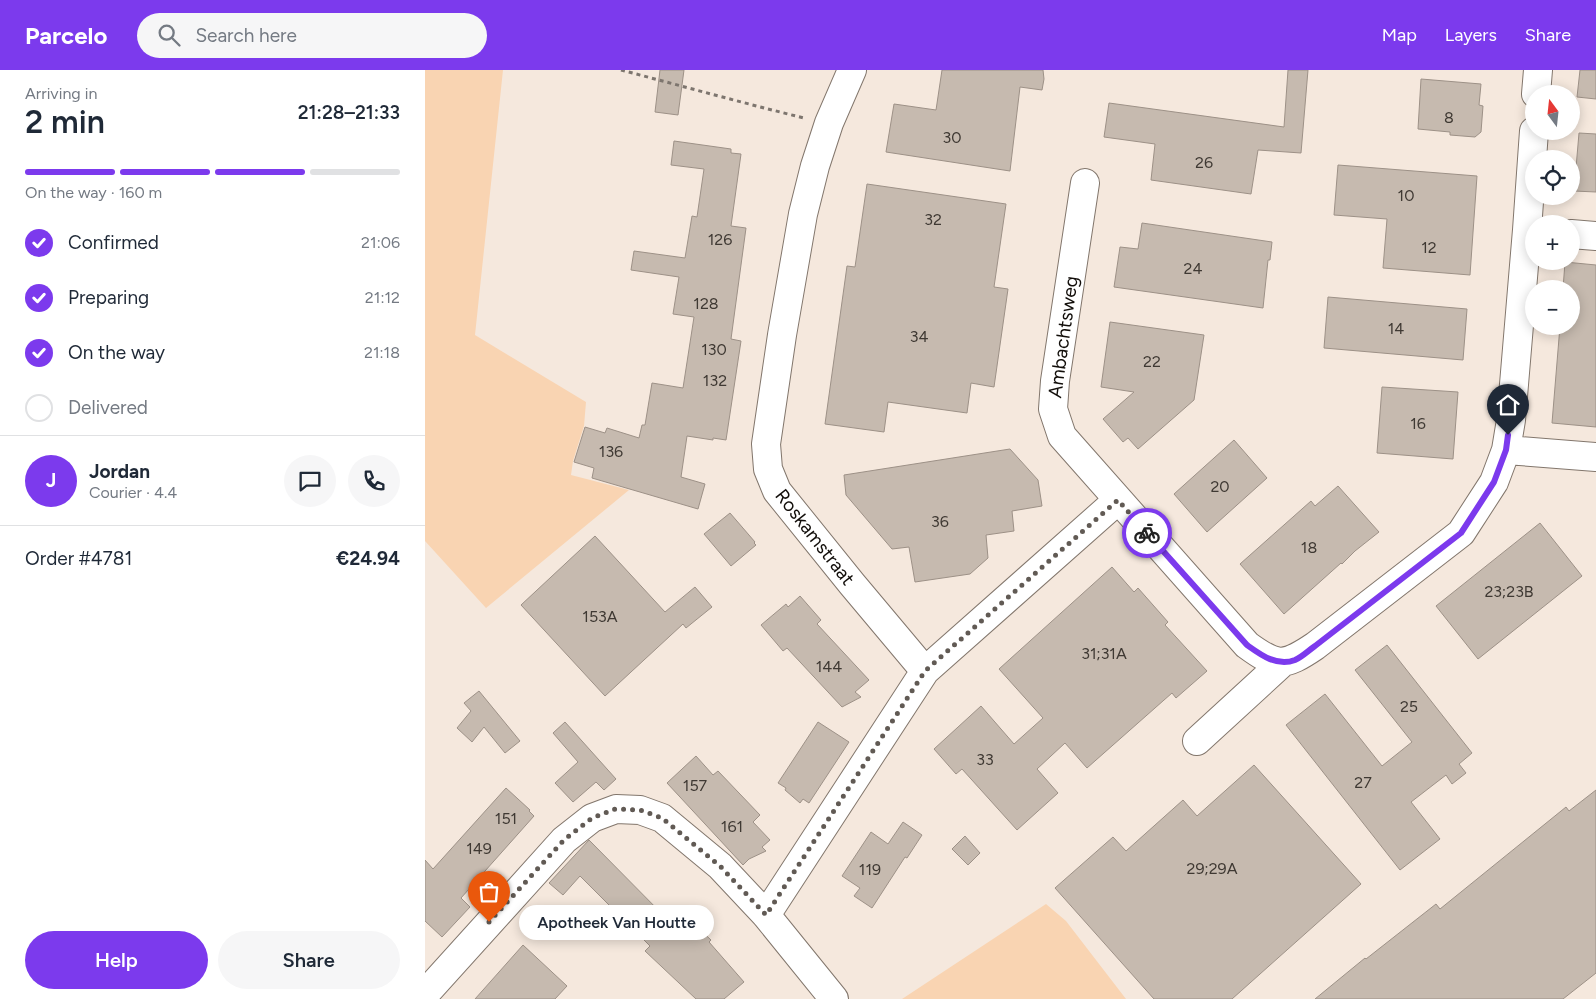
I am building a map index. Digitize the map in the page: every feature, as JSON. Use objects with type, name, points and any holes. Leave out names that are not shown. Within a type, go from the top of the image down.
[{"type":"street","name":"Roskamstraat","points":[[852,70],[829,123],[815,166],[798,242],[765,444],[768,469],[777,491],[851,584],[925,671]]},
{"type":"street","points":[[1537,85],[1538,70]]},
{"type":"street","points":[[1531,215],[1534,140]]},
{"type":"street","name":"Ambachtsweg","points":[[1085,183],[1055,381],[1053,409],[1062,436],[1247,645],[1263,657],[1282,662]]},
{"type":"street","points":[[1580,235],[1596,236]]},
{"type":"street","points":[[1197,741],[1282,662],[1296,659],[1315,646],[1461,533],[1494,482],[1506,450],[1511,420],[1527,270]]},
{"type":"street","points":[[1506,450],[1596,457]]},
{"type":"street","points":[[766,915],[925,671],[1118,500]]},
{"type":"street","points":[[425,994],[564,840],[592,818],[615,809],[640,810],[662,818],[720,866],[766,915],[833,999]]},
{"type":"path","points":[[621,70],[671,82],[750,105],[829,123]]},
{"type":"shaded area","points":[[425,70],[503,70],[475,335],[586,402],[584,426],[573,461],[571,475],[629,490],[486,608],[425,541]]},
{"type":"shaded area","points":[[1046,904],[1066,921],[1126,999],[902,999]]},
{"type":"building","points":[[660,70],[684,70],[678,115],[655,112]]},
{"type":"building","points":[[942,70],[1043,70],[1042,90],[1020,87],[1010,171],[886,152],[894,104],[936,110]]},
{"type":"building","points":[[1288,70],[1308,70],[1301,153],[1258,150],[1251,194],[1151,180],[1155,144],[1104,137],[1109,103],[1284,127]]},
{"type":"building","points":[[1580,70],[1596,70],[1596,99],[1580,97],[1580,85],[1578,85]]},
{"type":"building","points":[[1421,79],[1481,84],[1479,105],[1483,106],[1481,132],[1475,137],[1418,129]]},
{"type":"building","points":[[1580,133],[1596,134],[1596,192],[1580,191],[1580,150],[1578,150]]},
{"type":"building","points":[[674,141],[731,149],[731,153],[741,154],[731,226],[746,228],[731,339],[741,341],[726,440],[687,436],[681,477],[705,484],[698,509],[592,478],[594,468],[574,462],[585,427],[605,433],[607,428],[639,438],[642,425],[645,425],[652,383],[683,388],[694,317],[673,314],[679,277],[631,270],[634,251],[685,258],[692,216],[697,217],[704,169],[671,165]]},
{"type":"building","points":[[1338,165],[1477,176],[1470,275],[1383,268],[1387,219],[1334,215]]},
{"type":"building","points":[[867,184],[1006,204],[994,287],[1008,289],[994,387],[971,383],[967,413],[888,402],[884,432],[825,424],[847,266],[855,267]]},
{"type":"building","points":[[1142,223],[1272,242],[1270,260],[1268,260],[1263,308],[1114,287],[1120,247],[1138,249]]},
{"type":"building","points":[[1580,263],[1596,265],[1596,427],[1552,423],[1559,335],[1580,335],[1580,280],[1564,280],[1564,270],[1580,270]]},
{"type":"building","points":[[1328,297],[1467,309],[1463,360],[1324,348]]},
{"type":"building","points":[[1110,322],[1204,335],[1194,400],[1138,449],[1128,438],[1123,442],[1103,419],[1134,392],[1101,387]]},
{"type":"building","points":[[1382,387],[1458,392],[1453,459],[1377,453]]},
{"type":"building","points":[[1234,440],[1267,478],[1207,532],[1174,494]]},
{"type":"building","points":[[1010,449],[1038,480],[1042,506],[1012,511],[1014,531],[986,535],[988,558],[970,574],[915,582],[909,547],[892,549],[846,495],[844,475]]},
{"type":"building","points":[[1338,486],[1379,532],[1284,614],[1240,564],[1311,501],[1315,506]]},
{"type":"building","points":[[730,513],[756,545],[731,566],[704,534]]},
{"type":"building","points":[[1540,523],[1582,576],[1478,659],[1436,606]]},
{"type":"building","points":[[595,536],[665,612],[695,587],[712,607],[686,628],[683,624],[605,696],[521,605]]},
{"type":"building","points":[[1112,567],[1134,592],[1138,588],[1168,622],[1165,625],[1207,671],[1176,698],[1172,693],[1087,768],[1065,743],[1037,769],[1058,793],[1017,830],[962,769],[956,774],[934,749],[981,706],[1014,744],[1043,718],[999,669]]},
{"type":"building","points":[[800,596],[821,620],[817,624],[869,680],[855,692],[861,697],[842,707],[787,648],[783,651],[761,625],[786,604],[788,607]]},
{"type":"building","points":[[1387,645],[1472,753],[1459,764],[1466,773],[1452,784],[1446,775],[1411,802],[1440,839],[1400,870],[1286,725],[1325,694],[1382,766],[1412,742],[1355,670]]},
{"type":"building","points":[[479,691],[520,741],[505,753],[484,727],[472,742],[457,728],[471,711],[464,703]]},
{"type":"building","points":[[565,722],[616,779],[604,790],[596,782],[573,802],[555,783],[578,762],[553,733]]},
{"type":"building","points":[[818,722],[849,742],[809,803],[803,799],[800,803],[785,790],[786,788],[778,783]]},
{"type":"building","points":[[696,756],[713,775],[718,771],[760,815],[753,822],[770,840],[762,847],[766,851],[749,859],[743,865],[667,783]]},
{"type":"building","points":[[1254,765],[1361,884],[1232,999],[1154,999],[1055,888],[1113,837],[1126,851],[1183,800],[1197,816]]},
{"type":"building","points":[[506,788],[534,816],[461,898],[470,907],[442,937],[425,921],[425,860],[433,869]]},
{"type":"building","points":[[1596,790],[1596,973],[1563,999],[1315,999],[1436,904],[1440,909],[1566,807],[1569,811]]},
{"type":"building","points":[[903,822],[922,835],[907,858],[905,857],[872,908],[854,896],[860,888],[842,876],[871,832],[888,844]]},
{"type":"building","points":[[965,836],[980,853],[968,865],[952,849]]},
{"type":"building","points":[[589,840],[671,923],[681,912],[711,940],[709,942],[744,982],[724,999],[696,999],[645,951],[650,946],[580,876],[563,895],[549,883]]},
{"type":"building","points":[[523,945],[567,986],[555,999],[475,999]]},
{"type":"way so far","points":[[489,922],[564,840],[592,818],[615,809],[640,810],[662,818],[720,866],[766,915],[925,671],[1118,500],[1147,533]]},
{"type":"place","name":"Apotheek Van Houtte","points":[[489,922]]},
{"type":"route","points":[[1147,533],[1247,645],[1263,657],[1282,662],[1296,659],[1461,533],[1494,482],[1506,450],[1508,435]]}]
